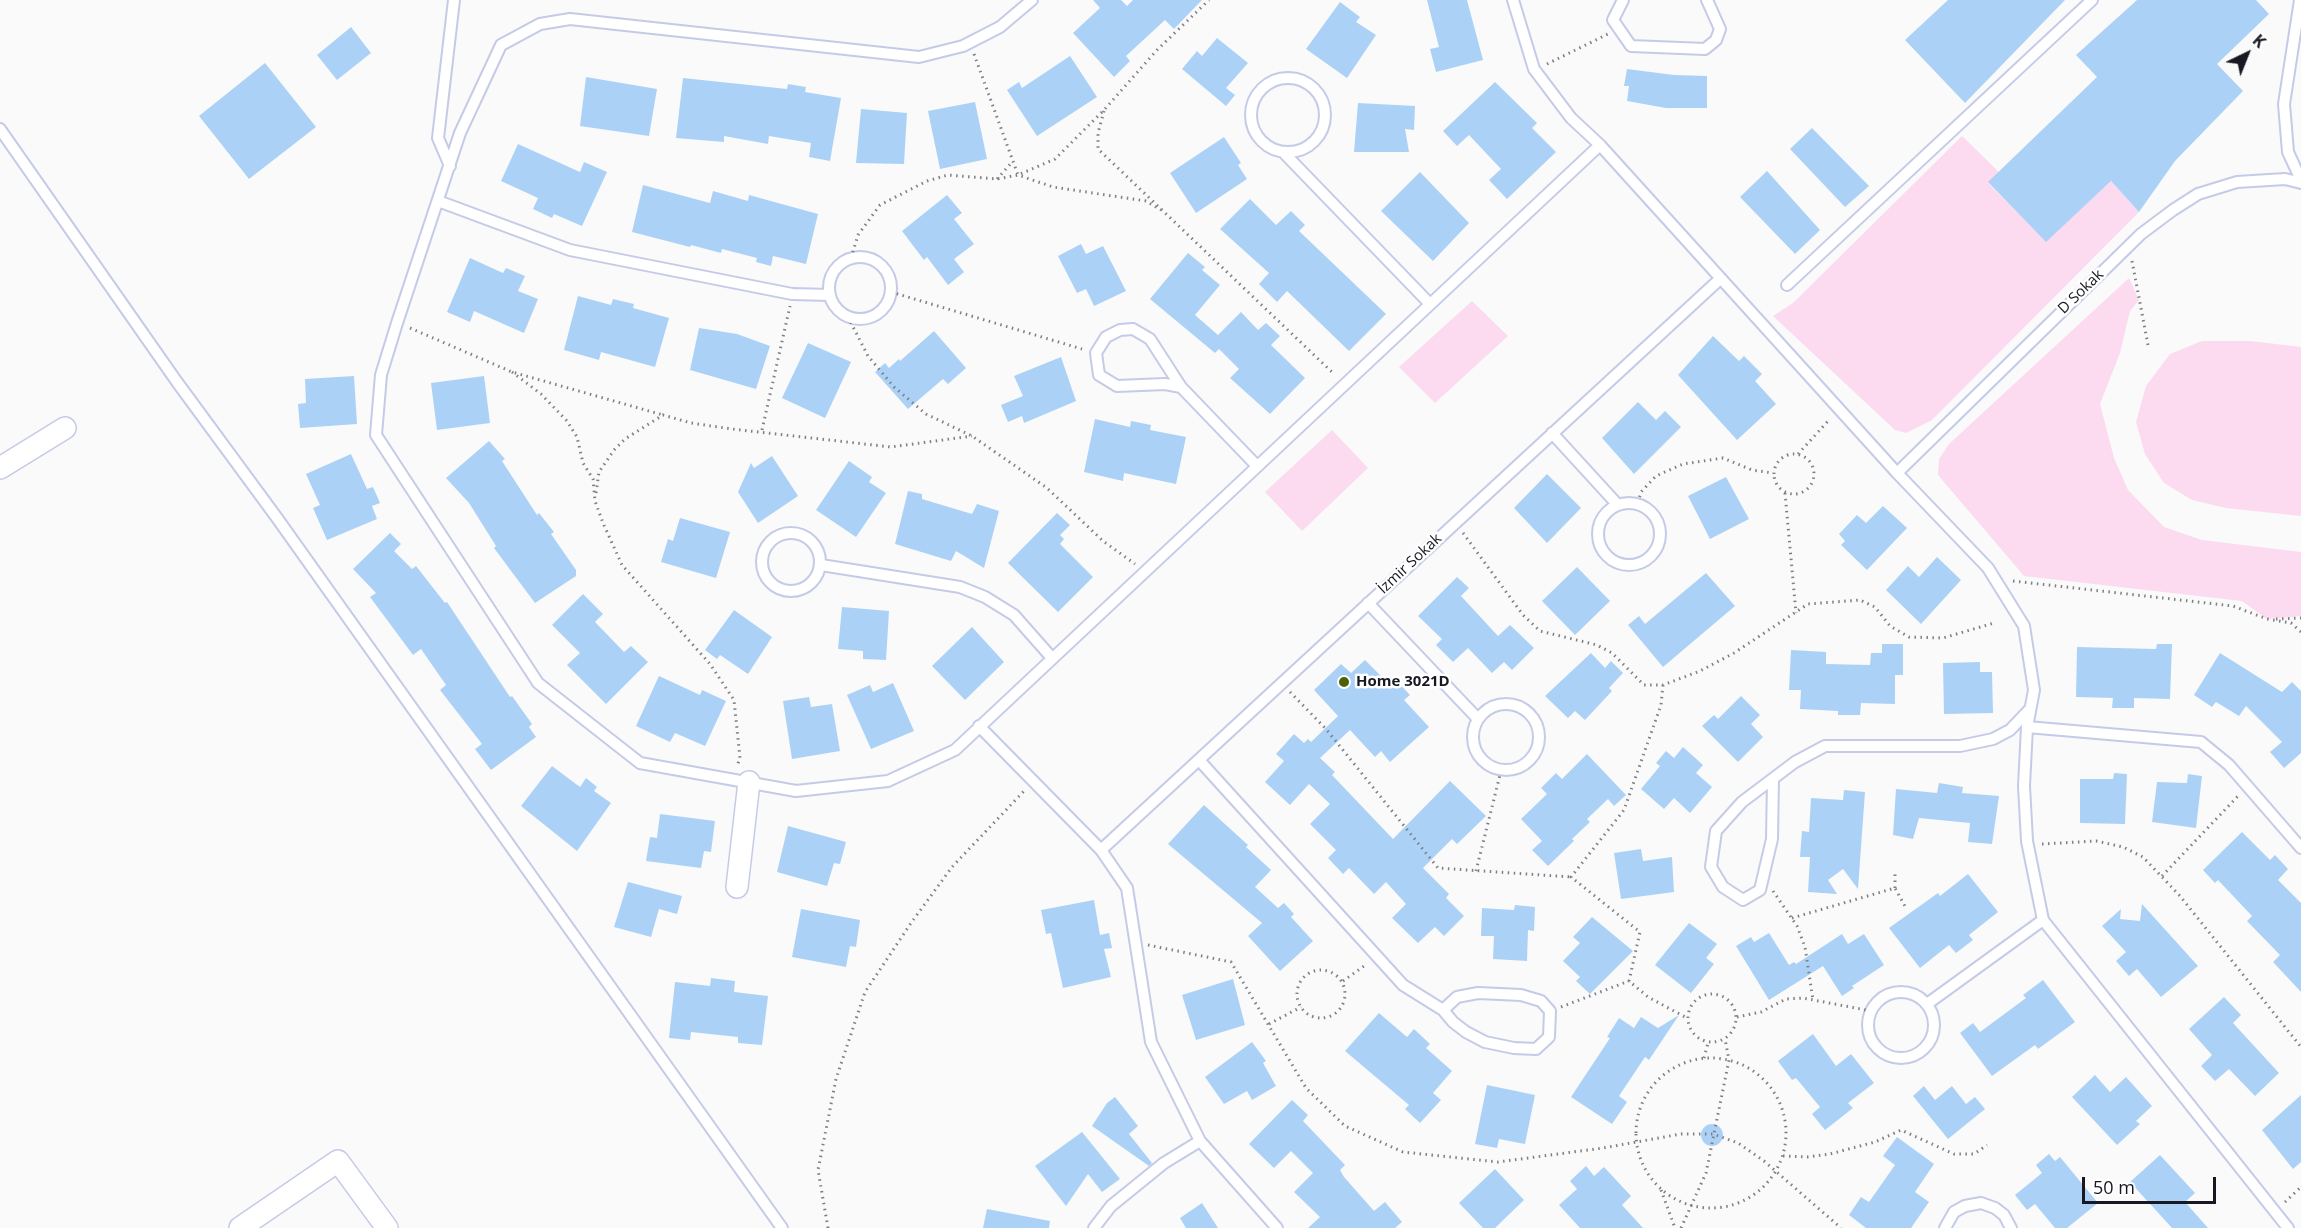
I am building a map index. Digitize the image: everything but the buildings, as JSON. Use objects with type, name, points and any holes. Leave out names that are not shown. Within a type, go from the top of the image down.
[{"type":"street","points":[[0,468],[65,428]]},
{"type":"street","points":[[737,887],[741,781]]},
{"type":"street","points":[[240,1228],[338,1161],[387,1228]]},
{"type":"lane","points":[[450,166],[438,138],[454,0]]},
{"type":"lane","points":[[1032,0],[1000,27],[969,42],[919,57],[570,19],[540,24],[501,45],[460,133],[397,323],[381,375],[376,435],[538,683],[640,763],[796,791],[888,781],[955,750],[1600,145]]},
{"type":"lane","points":[[1513,0],[1534,69],[1571,118],[1600,145],[1838,409],[1995,578],[2024,626],[2034,690],[2027,727],[2024,786],[2028,847],[2043,920],[2288,1228]]},
{"type":"lane","points":[[1623,0],[1614,20],[1618,30],[1631,46],[1705,49],[1716,40],[1720,30],[1707,0]]},
{"type":"lane","points":[[1787,285],[2092,0]]},
{"type":"lane","points":[[2300,0],[2284,104],[2288,152],[2301,182]]},
{"type":"lane","points":[[1284,153],[1304,149],[1315,141],[1322,131],[1325,118],[1318,93],[1300,80],[1287,78],[1263,87],[1255,97],[1250,119],[1254,132],[1261,142],[1284,153],[1430,304]]},
{"type":"lane","points":[[0,129],[177,382],[277,518],[782,1228]]},
{"type":"lane","name":"D Sokak","points":[[1897,473],[2129,245],[2157,222],[2198,194],[2237,182],[2285,180],[2301,182]]},
{"type":"lane","points":[[438,201],[570,250],[792,294],[830,295]]},
{"type":"lane","points":[[851,258],[873,260],[882,266],[888,274],[891,292],[888,302],[873,317],[862,320],[848,317],[839,311],[830,295],[833,273],[851,258]]},
{"type":"lane","name":"İzmir Sokak","points":[[1101,850],[1720,279]]},
{"type":"lane","points":[[1181,387],[1165,384],[1117,386],[1099,375],[1096,353],[1106,337],[1120,330],[1133,328],[1150,339],[1181,387],[1257,466]]},
{"type":"lane","points":[[1552,433],[1617,504]]},
{"type":"lane","points":[[1638,503],[1656,516],[1660,538],[1657,549],[1650,558],[1639,564],[1628,565],[1608,558],[1599,544],[1599,521],[1606,511],[1617,504],[1638,503]]},
{"type":"lane","points":[[795,532],[813,541],[820,554],[821,565],[814,581],[806,587],[786,591],[776,587],[763,572],[763,553],[775,537],[795,532]]},
{"type":"lane","points":[[821,565],[960,587],[985,597],[1014,615],[1052,658]]},
{"type":"lane","points":[[1368,603],[1478,719]]},
{"type":"lane","points":[[1508,704],[1520,706],[1537,722],[1540,737],[1533,759],[1524,767],[1501,771],[1488,766],[1480,758],[1474,747],[1473,736],[1478,719],[1486,710],[1508,704]]},
{"type":"lane","points":[[1773,779],[1772,839],[1760,890],[1743,900],[1724,887],[1711,867],[1716,831],[1742,802],[1795,762],[1825,746],[1960,746],[1993,739],[2010,730],[2030,709]]},
{"type":"lane","points":[[980,726],[1032,782],[1046,792],[1101,850],[1127,888],[1138,943],[1151,1042],[1200,1141],[1277,1228]]},
{"type":"lane","points":[[2027,727],[2201,742],[2229,765],[2301,848]]},
{"type":"lane","points":[[1199,760],[1403,985],[1443,1010],[1453,1022],[1485,1042],[1514,1048],[1536,1049],[1549,1037],[1550,1011],[1541,1001],[1521,995],[1478,993],[1457,997],[1443,1010]]},
{"type":"lane","points":[[1927,1004],[2043,920]]},
{"type":"lane","points":[[1895,992],[1918,996],[1927,1004],[1934,1024],[1933,1035],[1919,1053],[1905,1058],[1893,1057],[1875,1045],[1869,1028],[1871,1011],[1885,996],[1895,992]]},
{"type":"lane","points":[[1094,1228],[1112,1206],[1146,1177],[1200,1141]]},
{"type":"lane","points":[[1945,1228],[1954,1212],[1965,1206],[1981,1203],[1995,1208],[2004,1215],[2011,1228]]},
{"type":"path","points":[[851,258],[858,235],[880,205],[927,181],[948,175],[997,179],[1018,175],[1055,159],[1104,110],[1157,50],[1209,0]]},
{"type":"path","points":[[1534,69],[1618,30]]},
{"type":"path","points":[[969,42],[1018,175]]},
{"type":"path","points":[[1104,110],[1098,133],[1098,149],[1344,384]]},
{"type":"path","points":[[997,179],[1014,161]]},
{"type":"path","points":[[1018,175],[1053,187],[1146,201],[1168,214]]},
{"type":"path","points":[[2129,245],[2148,345]]},
{"type":"path","points":[[891,292],[1096,353]]},
{"type":"path","points":[[762,430],[792,294]]},
{"type":"path","points":[[848,317],[868,356],[894,387],[926,414],[972,436],[1047,488],[1103,541],[1145,571]]},
{"type":"path","points":[[397,323],[512,372],[691,423],[891,447],[972,436]]},
{"type":"path","points":[[512,372],[541,394],[567,421],[577,436],[583,463],[593,479],[596,501],[611,544],[622,565],[710,664],[734,700],[741,781]]},
{"type":"path","points":[[1798,454],[1838,409]]},
{"type":"path","points":[[596,501],[599,472],[614,450],[625,439],[663,415]]},
{"type":"path","points":[[1791,454],[1798,454],[1810,463],[1814,477],[1812,483],[1799,494],[1785,493],[1777,486],[1773,473],[1779,460],[1791,454]]},
{"type":"path","points":[[1638,503],[1641,492],[1656,476],[1683,464],[1723,458],[1752,470],[1773,473]]},
{"type":"path","points":[[1785,493],[1796,613]]},
{"type":"path","points":[[1455,523],[1523,615],[1540,631],[1597,645],[1612,653],[1644,685],[1663,685],[1700,671],[1734,653],[1808,604],[1860,600],[1875,607],[1890,626],[1909,637],[1943,638],[1974,631],[1994,623]]},
{"type":"path","points":[[1995,578],[2233,606],[2267,620],[2291,623],[2301,632]]},
{"type":"path","points":[[2267,620],[2301,618]]},
{"type":"path","points":[[1281,684],[1326,729],[1438,868],[1571,877],[1640,932],[1629,981]]},
{"type":"path","points":[[1571,877],[1624,810],[1661,705],[1663,685]]},
{"type":"path","points":[[1476,871],[1501,771]]},
{"type":"path","points":[[828,1228],[818,1170],[836,1080],[865,992],[910,923],[952,867],[1006,813],[1032,782]]},
{"type":"path","points":[[2162,876],[2247,786]]},
{"type":"path","points":[[2028,847],[2059,841],[2096,841],[2123,847],[2143,857],[2162,876],[2301,1047]]},
{"type":"path","points":[[1896,872],[1895,888],[1905,906]]},
{"type":"path","points":[[1763,876],[1792,918],[1805,947],[1813,1000]]},
{"type":"path","points":[[1792,918],[1895,888]]},
{"type":"path","points":[[1138,943],[1231,962],[1306,1088],[1345,1126],[1403,1152],[1498,1162],[1681,1134],[1713,1134],[1738,1143],[1776,1171],[1841,1228]]},
{"type":"path","points":[[1342,982],[1378,956]]},
{"type":"path","points":[[1329,971],[1342,982],[1344,1003],[1340,1011],[1331,1017],[1314,1017],[1301,1007],[1297,993],[1299,985],[1310,973],[1329,971]]},
{"type":"path","points":[[1550,1011],[1629,981]]},
{"type":"path","points":[[1629,981],[1648,997],[1687,1018],[1693,1034],[1708,1043],[1725,1040],[1735,1026],[1737,1017],[1730,1001],[1724,996],[1707,994],[1695,1000],[1687,1018]]},
{"type":"path","points":[[1737,1017],[1761,1012],[1786,999],[1813,1000],[1871,1011]]},
{"type":"path","points":[[1269,1024],[1301,1007]]},
{"type":"path","points":[[1681,1228],[1706,1173],[1730,1060],[1725,1040]]},
{"type":"path","points":[[1704,1058],[1708,1043]]},
{"type":"path","points":[[1704,1058],[1730,1060],[1750,1068],[1763,1078],[1780,1103],[1786,1127],[1783,1156],[1776,1171],[1762,1188],[1737,1203],[1717,1208],[1692,1205],[1661,1188],[1651,1177],[1639,1153],[1637,1141],[1640,1110],[1650,1089],[1674,1068],[1704,1058]]},
{"type":"path","points":[[1783,1156],[1808,1157],[1830,1154],[1875,1142],[1901,1130],[1954,1154],[1974,1154],[1987,1145]]},
{"type":"path","points":[[2275,1212],[2301,1187]]},
{"type":"path","points":[[1661,1188],[1674,1221],[1674,1228]]},
{"type":"shaded area","points":[[1962,136],[1999,172],[1988,183],[2046,241],[2111,181],[2139,212],[1932,420],[1906,433],[1895,430],[1773,316],[1793,303]]},
{"type":"shaded area","points":[[2129,278],[2139,300],[2130,311],[2120,353],[2100,404],[2114,458],[2128,490],[2164,527],[2202,540],[2301,552],[2301,616],[2267,619],[2242,601],[2024,576],[1938,475],[1939,459],[1949,444]]},
{"type":"shaded area","points":[[1472,301],[1508,336],[1435,403],[1399,367]]},
{"type":"shaded area","points":[[2202,341],[2250,341],[2301,347],[2301,516],[2226,508],[2192,500],[2164,483],[2145,454],[2136,422],[2146,386],[2170,354]]},
{"type":"shaded area","points":[[1332,430],[1368,468],[1302,531],[1265,492]]},
{"type":"place","name":"Home 3021D","points":[[1344,682]]}]
